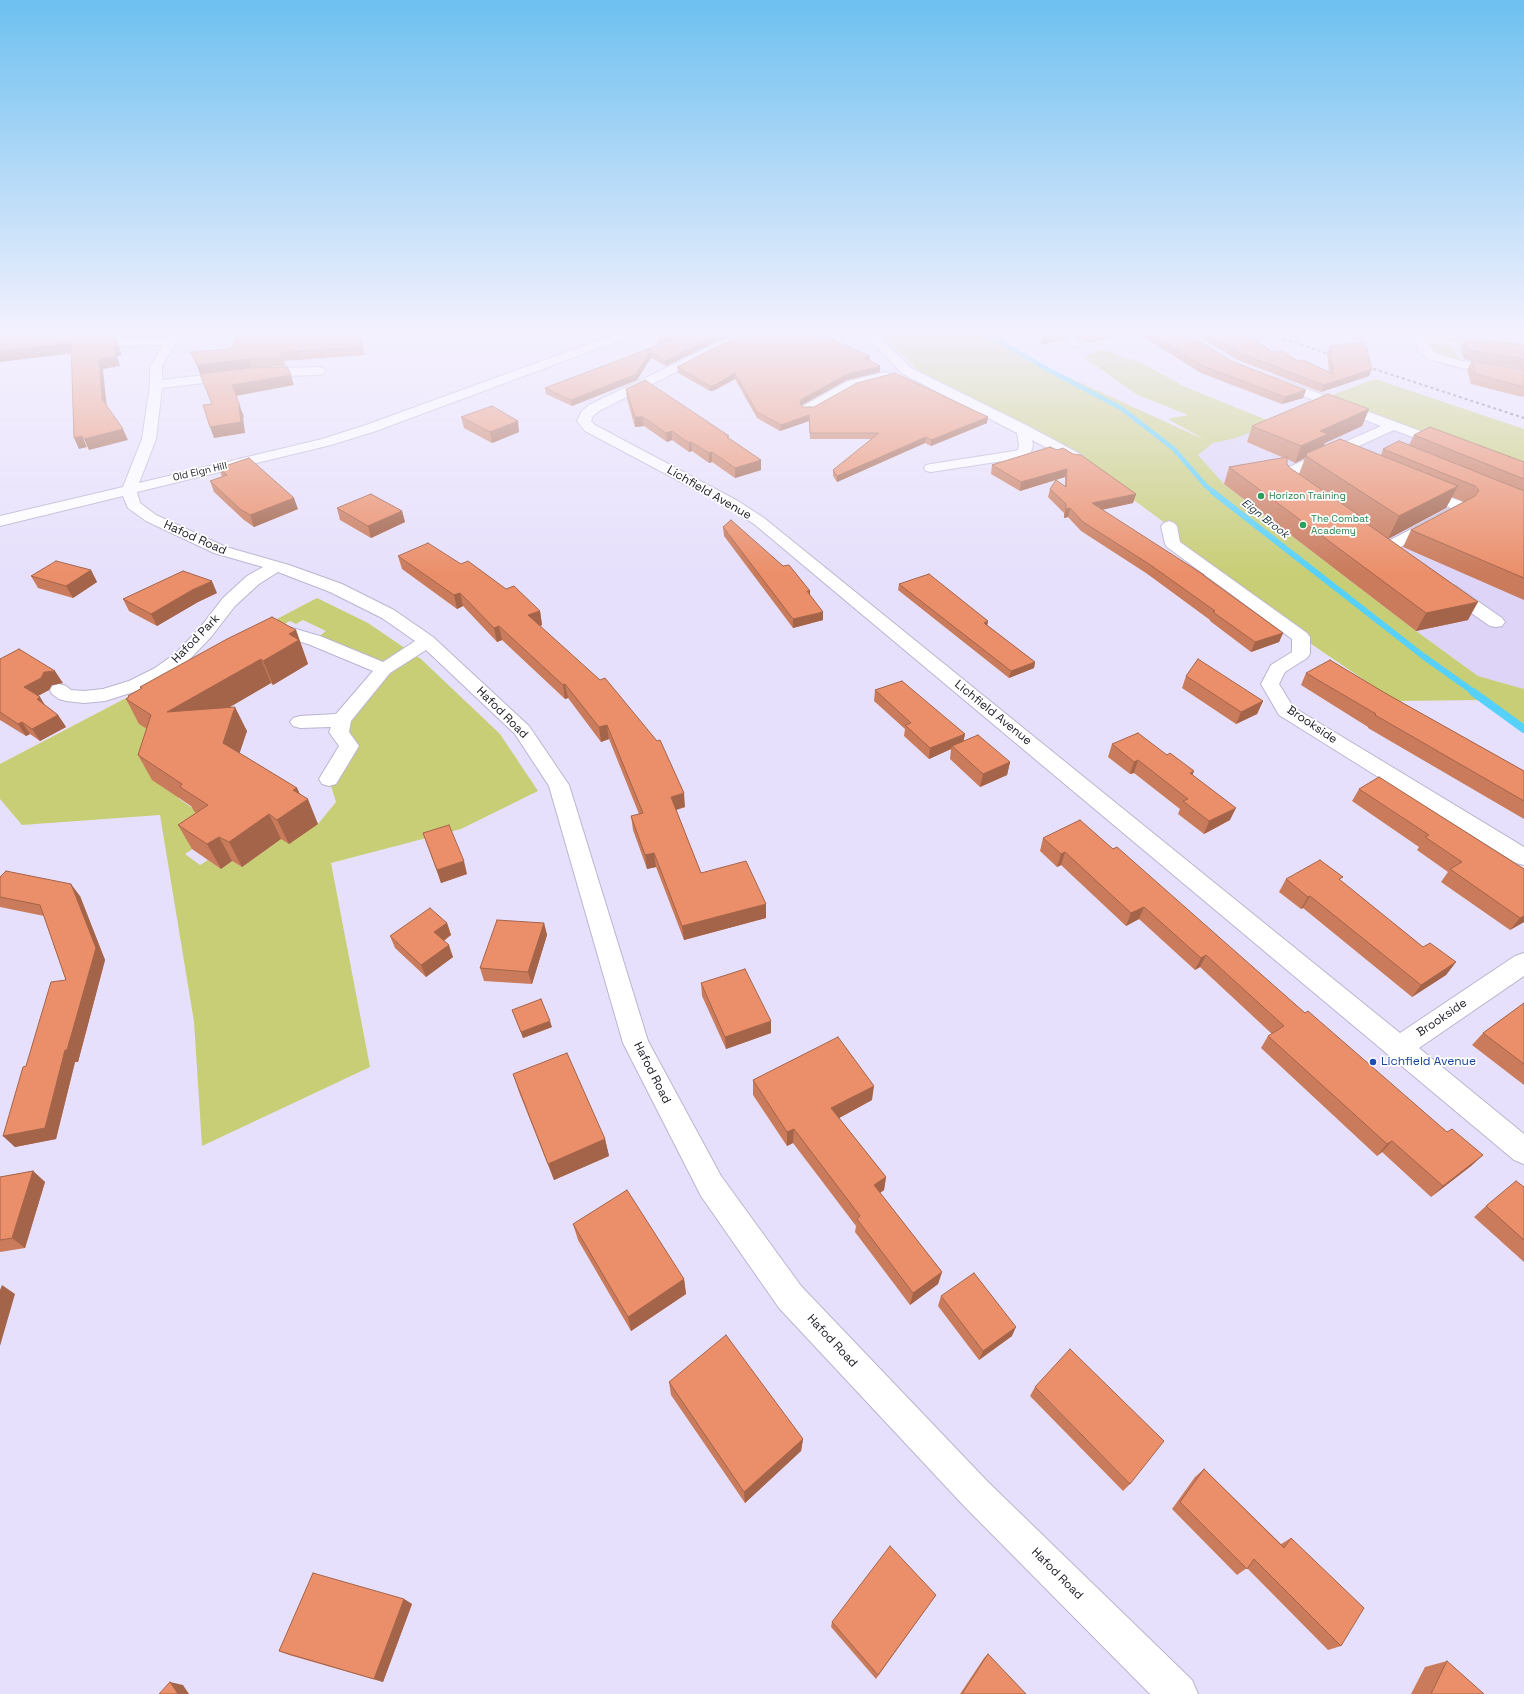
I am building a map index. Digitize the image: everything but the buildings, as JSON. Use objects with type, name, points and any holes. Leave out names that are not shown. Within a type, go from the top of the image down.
[{"type":"street","points":[[129,489],[149,439],[152,414]]},
{"type":"street","name":"Old Eign Hill","points":[[0,520],[326,442],[410,414]]},
{"type":"street","name":"Lichfield Avenue","points":[[587,414],[584,421],[590,428],[733,504],[759,522],[1400,1047],[1524,1151]]},
{"type":"street","points":[[993,414],[1077,458]]},
{"type":"street","points":[[1361,414],[1458,450]]},
{"type":"street","points":[[1315,499],[1289,481],[1289,476],[1292,471],[1392,426]]},
{"type":"street","points":[[931,468],[1017,455],[1024,452],[1026,445],[1023,429]]},
{"type":"street","points":[[1362,439],[1377,445]]},
{"type":"street","points":[[1330,453],[1352,462]]},
{"type":"street","points":[[1387,548],[1460,510],[1458,505],[1408,485]]},
{"type":"street","name":"Hafod Road","points":[[129,489],[133,505],[151,518],[220,550],[276,566],[336,588],[388,614],[427,641],[522,730],[559,785],[636,1044],[711,1186],[790,1296],[976,1494],[1178,1694]]},
{"type":"street","name":"Brookside","points":[[1169,526],[1173,544],[1301,637],[1301,654],[1277,669],[1270,684],[1286,711],[1524,856]]},
{"type":"street","points":[[1374,539],[1400,556]]},
{"type":"street","name":"Hafod Park","points":[[59,690],[66,695],[84,697],[105,695],[136,685],[162,672],[182,657],[229,602],[253,580],[276,566]]},
{"type":"street","points":[[1438,582],[1496,622]]},
{"type":"street","points":[[286,632],[314,640],[384,669]]},
{"type":"street","points":[[329,779],[349,746],[339,732],[342,720],[384,669],[427,641]]},
{"type":"street","points":[[300,722],[342,720]]},
{"type":"street","name":"Brookside","points":[[1400,1047],[1524,963]]},
{"type":"shaded area","points":[[1284,414],[1361,414],[1524,477],[1524,689],[1478,676],[1416,631],[1224,484],[1198,455],[1212,443]]},
{"type":"green space","points":[[1004,414],[1148,414],[1205,440],[1168,419],[1188,415],[1186,414],[1252,414],[1274,423],[1236,438],[1213,443],[1198,455],[1224,484],[1416,631],[1478,676],[1524,689],[1524,729],[1484,700],[1395,701],[1301,637],[1173,544],[1169,526],[1043,433]]},
{"type":"green space","points":[[1363,414],[1479,414],[1524,429],[1524,474]]},
{"type":"green space","points":[[317,598],[368,623],[421,659],[500,734],[538,791],[461,829],[331,863],[370,1067],[202,1146],[194,1022],[160,815],[22,825],[0,799],[0,764]],"holes":[[[303,620],[326,631],[314,640],[384,669],[339,732],[349,746],[329,779],[336,802],[318,824],[281,839],[242,867],[232,861],[221,869],[208,860],[200,865],[185,854],[223,829],[178,798],[179,797],[156,734],[266,634],[290,621],[296,624]]]},
{"type":"waterway","name":"Eign Brook","points":[[1129,414],[1174,449],[1206,486],[1215,493]]},
{"type":"waterway","name":"Eign Brook","points":[[1213,492],[1423,656],[1475,693]]},
{"type":"waterway","name":"Eign Brook","points":[[1473,692],[1524,729]]},
{"type":"railway","points":[[1512,414],[1524,418]]},
{"type":"place","name":"Horizon Training","points":[[1261,496]]},
{"type":"place","name":"The Combat Academy","points":[[1303,525]]},
{"type":"place","name":"Lichfield Avenue","points":[[1373,1062]]}]
